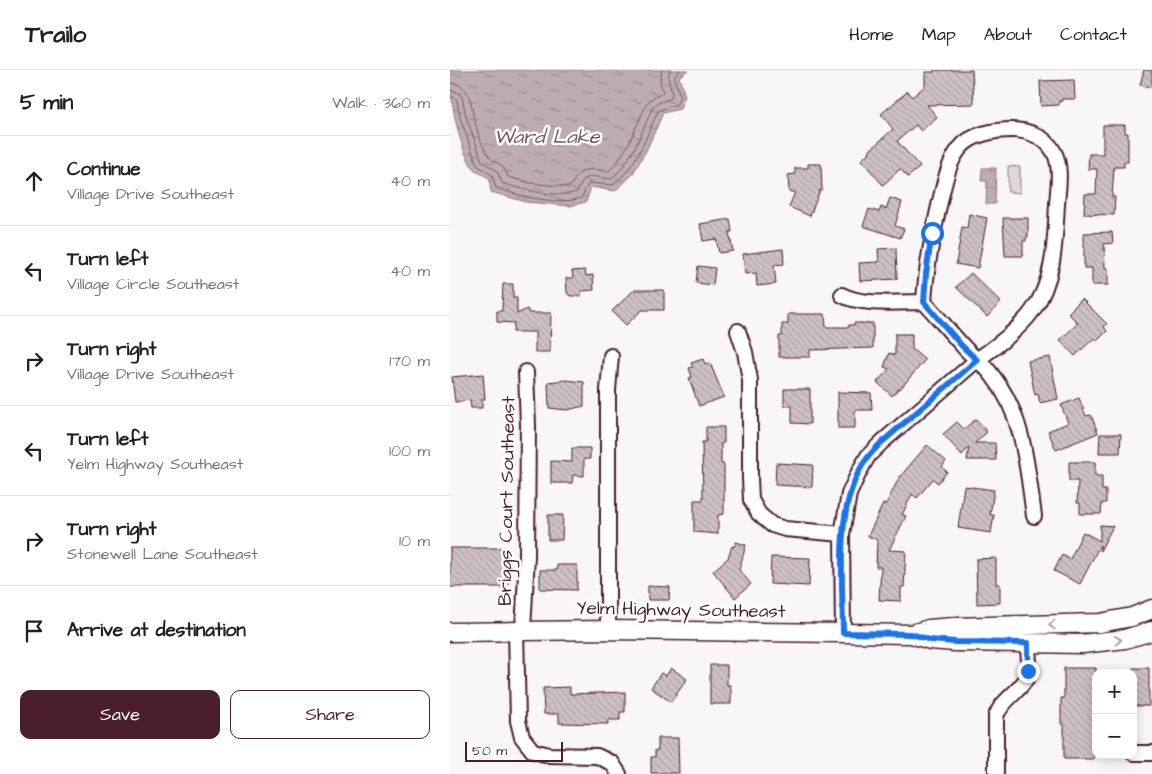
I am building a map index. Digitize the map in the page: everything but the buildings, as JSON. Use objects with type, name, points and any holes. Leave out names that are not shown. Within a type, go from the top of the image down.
[{"type":"main road","name":"Yelm Highway Southeast","points":[[450,632],[608,630],[912,634],[929,629],[954,627],[1100,622],[1132,617],[1152,609]]},
{"type":"main road","name":"Yelm Highway Southeast","points":[[912,634],[930,640],[946,641],[1082,644],[1124,639],[1152,631]]},
{"type":"street","points":[[843,633],[842,534],[849,494],[868,456],[977,360],[992,350],[1033,310],[1049,273],[1055,241],[1059,179],[1056,158],[1048,144],[1035,135],[1020,130],[1004,130],[972,139],[960,147],[951,164],[932,233],[924,302],[962,346],[977,360],[992,374],[1006,398],[1018,423],[1023,442],[1034,516]]},
{"type":"street","points":[[842,295],[849,299],[924,302]]},
{"type":"street","points":[[738,331],[745,352],[750,380],[751,500],[758,514],[772,525],[786,529],[842,534]]},
{"type":"street","points":[[608,630],[608,390],[611,356]]},
{"type":"street","name":"Briggs Court Southeast","points":[[526,372],[528,426],[527,546],[520,630],[518,721],[522,737],[534,751],[549,756],[597,756],[612,763],[619,774]]},
{"type":"street","points":[[996,774],[996,716],[999,708],[1026,679],[1028,671],[1028,643]]},
{"type":"street","points":[[1137,753],[1152,753]]},
{"type":"shaded area","points":[[1008,166],[1020,167],[1020,193],[1008,192]]},
{"type":"water","name":"Ward Lake","points":[[450,70],[688,70],[679,77],[685,96],[680,109],[663,113],[646,151],[632,175],[615,191],[591,187],[586,202],[570,206],[526,202],[491,192],[489,178],[473,168],[467,158],[455,120]]},
{"type":"water","points":[[982,168],[996,168],[995,204],[986,204],[987,181],[981,181]]},
{"type":"route","points":[[932,233],[924,302],[962,346],[977,360],[881,443],[868,456],[859,472],[849,494],[842,534],[843,633],[912,634],[930,640],[955,642],[1028,643],[1028,671]]}]
